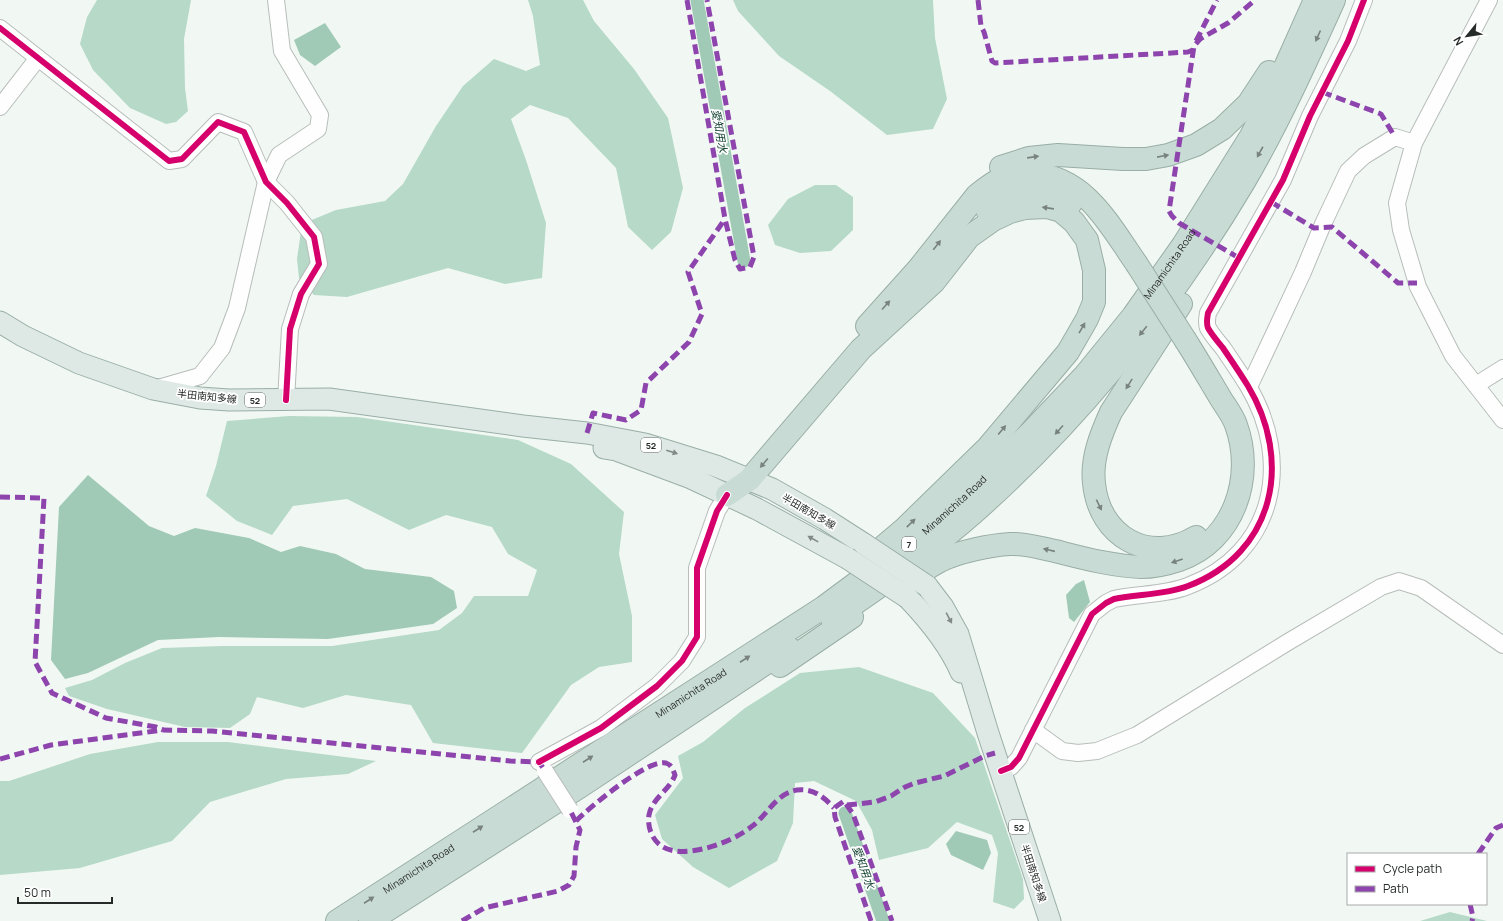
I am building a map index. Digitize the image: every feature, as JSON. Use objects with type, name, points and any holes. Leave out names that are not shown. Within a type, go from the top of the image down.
[{"type":"highway","points":[[727,495],[861,349],[934,282],[962,229],[970,188],[994,170],[1029,158],[1058,154],[1079,157],[1146,159],[1168,155],[1196,145],[1222,129],[1248,104],[1270,72],[1300,0]]},
{"type":"highway","name":"Minamichita Road","points":[[337,921],[824,607],[917,538],[970,491],[1029,434],[1080,380],[1133,316],[1183,245],[1251,136],[1286,65],[1315,0]]},
{"type":"highway","name":"Minamichita Road","points":[[370,921],[582,786],[853,605],[916,561],[978,509],[1043,447],[1098,386],[1172,294],[1190,267],[1244,182],[1273,130],[1334,0]]},
{"type":"highway","points":[[1183,344],[1221,416],[1231,448],[1231,475],[1224,504],[1200,534],[1188,541],[1169,548],[1153,548],[1134,544],[1121,535],[1107,522],[1096,501],[1093,481],[1098,445],[1111,412],[1201,272],[1244,198],[1244,182]]},
{"type":"highway","points":[[708,702],[727,702],[882,597],[940,561],[965,552],[1010,544],[1029,545],[1099,561],[1140,567],[1157,567],[1188,557],[1205,547],[1219,533],[1231,516],[1238,498],[1243,472],[1242,445],[1235,423],[1133,266],[1100,224],[1063,196],[1046,190],[1014,195],[997,202],[962,229]]},
{"type":"highway","points":[[824,607],[830,590],[903,530],[988,447],[1068,352],[1087,319],[1094,302],[1094,270],[1086,240],[1074,222],[1061,211],[1047,207],[1025,208],[1010,212],[994,220],[962,229]]},
{"type":"main road","name":"半田南知多線","points":[[0,322],[23,336],[79,363],[153,389],[200,398],[229,400],[329,399],[523,426],[587,432],[645,444],[716,466],[772,489],[825,519],[927,586],[943,607],[958,634],[988,733],[1050,921]]},
{"type":"main road","name":"半田南知多線","points":[[523,426],[553,438],[616,450],[691,478],[757,509],[847,558],[908,598],[925,616],[942,639],[960,670],[988,733]]},
{"type":"street","points":[[153,389],[200,376],[222,348],[237,308],[266,182],[279,155],[318,129],[320,115],[282,51],[276,0]]},
{"type":"street","points":[[1001,771],[1011,767],[1019,758],[1092,614],[1106,603],[1114,599],[1181,589],[1196,583],[1221,569],[1243,549],[1252,536],[1267,506],[1273,478],[1271,447],[1267,429],[1249,387],[1208,328],[1206,322],[1208,313],[1283,180],[1310,116],[1348,41],[1364,0]]},
{"type":"street","points":[[1489,0],[1414,143],[1397,202],[1401,230],[1418,287],[1453,356],[1503,420]]},
{"type":"street","points":[[0,28],[169,161],[182,160],[218,122],[244,132],[266,182],[287,203],[314,237],[319,264],[301,294],[290,329],[286,400]]},
{"type":"street","points":[[0,107],[38,58]]},
{"type":"street","points":[[1249,387],[1348,171],[1364,156],[1395,137],[1414,143]]},
{"type":"street","points":[[1476,385],[1503,368]]},
{"type":"street","points":[[570,810],[542,766],[600,728],[657,686],[682,661],[697,637],[697,568],[717,511],[727,495]]},
{"type":"street","points":[[1033,730],[1062,751],[1078,753],[1104,749],[1137,735],[1281,646],[1381,587],[1399,581],[1421,588],[1503,645]]},
{"type":"shaded area","points":[[97,0],[191,0],[184,39],[185,88],[188,111],[176,122],[166,124],[130,108],[93,70],[80,44],[87,17]]},
{"type":"shaded area","points":[[528,0],[583,0],[594,21],[634,69],[668,118],[683,188],[671,232],[652,250],[628,227],[616,168],[568,118],[530,105],[511,119],[546,223],[542,278],[505,284],[448,268],[347,297],[314,295],[299,278],[297,259],[302,224],[336,210],[385,201],[403,184],[436,126],[463,86],[494,59],[526,71],[540,65],[533,16]]},
{"type":"shaded area","points":[[733,0],[933,0],[935,38],[947,99],[933,129],[887,135],[830,91],[779,56],[738,11]]},
{"type":"shaded area","points":[[325,23],[341,47],[315,66],[300,55],[294,40]]},
{"type":"shaded area","points":[[815,185],[836,185],[853,197],[853,230],[831,251],[800,253],[775,245],[768,225],[788,199]]},
{"type":"shaded area","points":[[289,416],[357,417],[518,440],[571,464],[624,512],[619,554],[632,616],[632,662],[599,667],[571,685],[522,753],[433,743],[411,705],[346,695],[303,708],[257,697],[250,714],[230,728],[185,727],[107,709],[69,696],[65,688],[92,680],[125,663],[162,648],[222,646],[332,646],[439,630],[462,613],[474,596],[528,596],[537,570],[508,554],[492,527],[446,515],[409,530],[347,499],[293,506],[272,535],[237,521],[206,496],[216,466],[227,421]]},
{"type":"shaded area","points":[[88,475],[149,526],[174,536],[195,528],[249,538],[281,552],[300,546],[336,554],[365,569],[431,577],[454,591],[457,608],[433,624],[328,639],[219,637],[158,640],[88,673],[65,679],[51,660],[59,507]]},
{"type":"shaded area","points":[[1084,580],[1090,602],[1074,622],[1069,618],[1066,595],[1076,584]]},
{"type":"shaded area","points":[[859,667],[933,693],[975,738],[1023,879],[1024,899],[1014,909],[993,902],[998,853],[992,835],[957,822],[928,848],[879,860],[872,830],[856,801],[814,781],[795,783],[793,823],[777,861],[729,888],[693,867],[662,839],[655,815],[683,778],[678,756],[703,742],[745,708],[800,673]]},
{"type":"shaded area","points":[[158,742],[228,742],[376,761],[348,774],[286,779],[210,802],[172,841],[80,868],[0,875],[0,781],[9,781],[90,754]]},
{"type":"shaded area","points":[[956,831],[987,840],[991,853],[983,870],[951,855],[946,844]]},
{"type":"shaded area","points":[[1450,912],[1487,921],[1420,921]]},
{"type":"waterway","name":"愛知用水","points":[[697,0],[744,261]]},
{"type":"waterway","name":"愛知用水","points":[[845,813],[883,921]]},
{"type":"marked path","points":[[687,0],[725,219],[735,260],[740,269],[750,267],[754,257],[707,0]]},
{"type":"marked path","points":[[978,0],[981,26],[992,61],[995,63],[1188,52],[1193,50]]},
{"type":"marked path","points":[[1196,41],[1217,0]]},
{"type":"marked path","points":[[1239,258],[1179,223],[1169,211],[1194,46],[1200,39],[1228,23],[1255,0]]},
{"type":"marked path","points":[[1322,92],[1381,114],[1395,137]]},
{"type":"marked path","points":[[1271,202],[1314,228],[1332,227],[1398,283],[1417,283]]},
{"type":"marked path","points":[[587,433],[593,413],[626,420],[641,410],[646,383],[689,342],[702,314],[688,272],[725,219]]},
{"type":"marked path","points":[[0,497],[44,498],[35,662],[52,693],[106,718],[156,727],[163,730]]},
{"type":"marked path","points":[[0,759],[51,745],[163,730],[212,731],[510,761],[539,762],[545,771]]},
{"type":"marked path","points":[[847,805],[875,802],[891,796],[905,787],[944,776],[985,756],[995,753]]},
{"type":"marked path","points":[[576,821],[619,785],[646,768],[657,764],[666,763],[671,766],[675,775],[669,786],[653,804],[649,815],[649,828],[657,842],[669,850],[693,851],[707,848],[732,839],[751,827],[777,800],[789,792],[808,790],[818,794],[834,808]]},
{"type":"marked path","points":[[871,921],[835,817],[834,808],[844,801],[853,814],[892,921]]},
{"type":"marked path","points":[[462,921],[484,908],[558,891],[569,885],[574,876],[576,847],[580,830],[570,810]]},
{"type":"marked path","points":[[1479,853],[1496,828],[1503,825]]},
{"type":"marked path","points":[[1470,905],[1473,917],[1472,921]]},
{"type":"cycle path","points":[[1001,771],[1011,767],[1019,758],[1092,614],[1106,603],[1114,599],[1161,593],[1179,589],[1217,571],[1240,551],[1257,528],[1268,502],[1272,474],[1270,444],[1262,415],[1248,386],[1208,328],[1208,313],[1283,180],[1310,116],[1348,41],[1364,0]]},
{"type":"cycle path","points":[[0,28],[169,161],[182,159],[218,122],[244,132],[266,182],[287,203],[314,237],[319,264],[301,294],[290,329],[286,400]]},
{"type":"cycle path","points":[[539,762],[601,728],[657,686],[682,661],[697,637],[697,568],[717,511],[727,495]]}]
